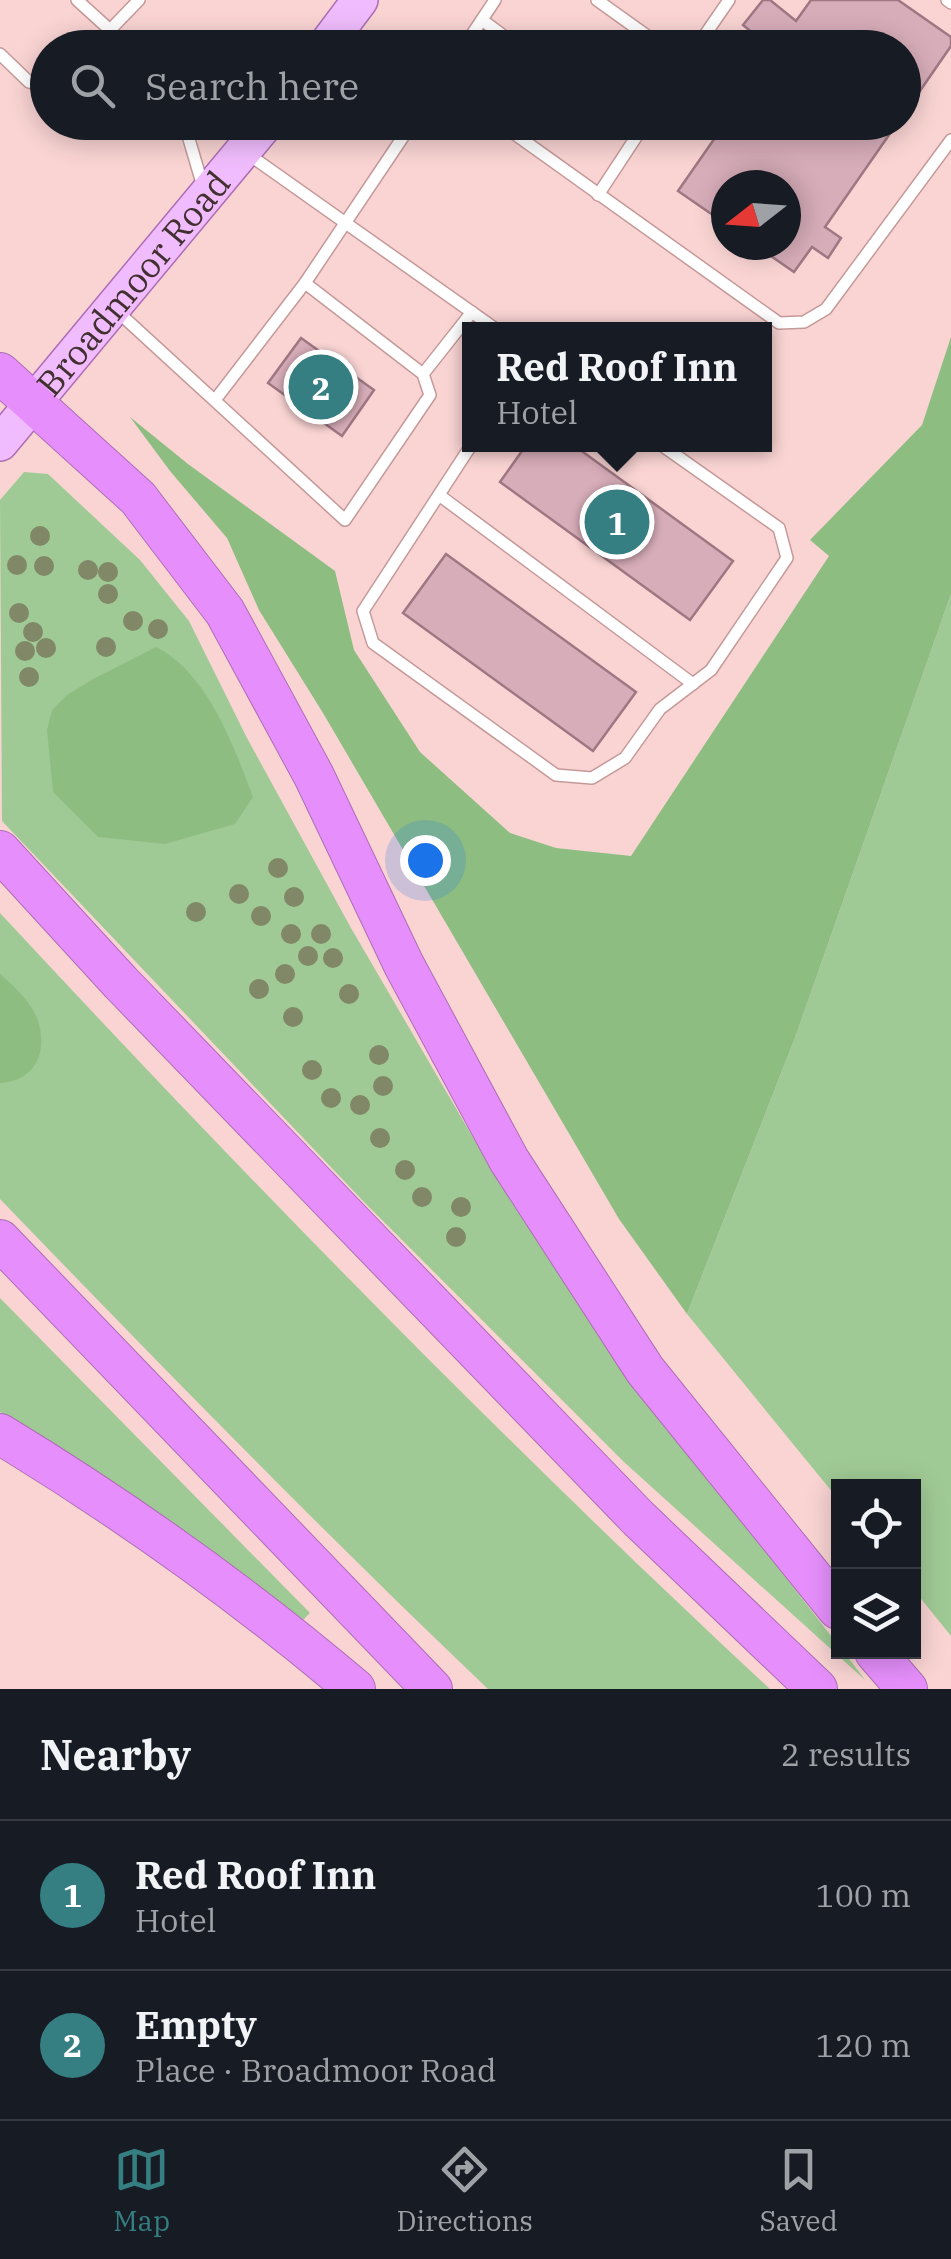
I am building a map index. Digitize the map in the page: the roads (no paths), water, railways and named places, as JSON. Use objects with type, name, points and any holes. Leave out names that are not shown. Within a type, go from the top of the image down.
[{"type":"highway","points":[[0,373],[138,498],[225,612],[314,776],[404,965],[509,1160],[645,1370],[831,1600]]},
{"type":"highway","points":[[0,851],[120,984],[624,1504],[817,1689]]},
{"type":"highway","points":[[0,1240],[432,1689]]},
{"type":"highway","points":[[0,1434],[165,1542],[302,1644],[355,1689]]},
{"type":"highway","points":[[881,1659],[907,1689]]},
{"type":"main road","points":[[338,30],[360,0]]},
{"type":"main road","name":"Broadmoor Road","points":[[0,442],[254,140]]},
{"type":"lane","points":[[78,0],[110,30],[139,0]]},
{"type":"lane","points":[[475,30],[495,0]]},
{"type":"lane","points":[[596,0],[638,30]]},
{"type":"lane","points":[[708,30],[729,0]]},
{"type":"lane","points":[[482,20],[496,30]]},
{"type":"lane","points":[[0,54],[30,82]]},
{"type":"lane","points":[[189,140],[206,198]]},
{"type":"lane","points":[[215,400],[305,283],[400,140]]},
{"type":"lane","points":[[523,140],[779,323],[804,322],[826,310],[951,140]]},
{"type":"lane","points":[[598,194],[635,140]]},
{"type":"lane","points":[[245,152],[485,322]]},
{"type":"lane","points":[[114,309],[346,520],[430,395],[423,374],[305,283]]},
{"type":"lane","points":[[464,322],[472,312]]},
{"type":"lane","points":[[423,374],[462,325]]},
{"type":"lane","points":[[467,452],[364,611],[373,643],[556,775],[592,778],[625,758],[660,709],[711,670],[787,558],[779,528],[671,452]]},
{"type":"lane","points":[[439,495],[693,684]]},
{"type":"place","name":"Empty","points":[[321,387]]},
{"type":"place","name":"Red Roof Inn","points":[[617,522]]}]
